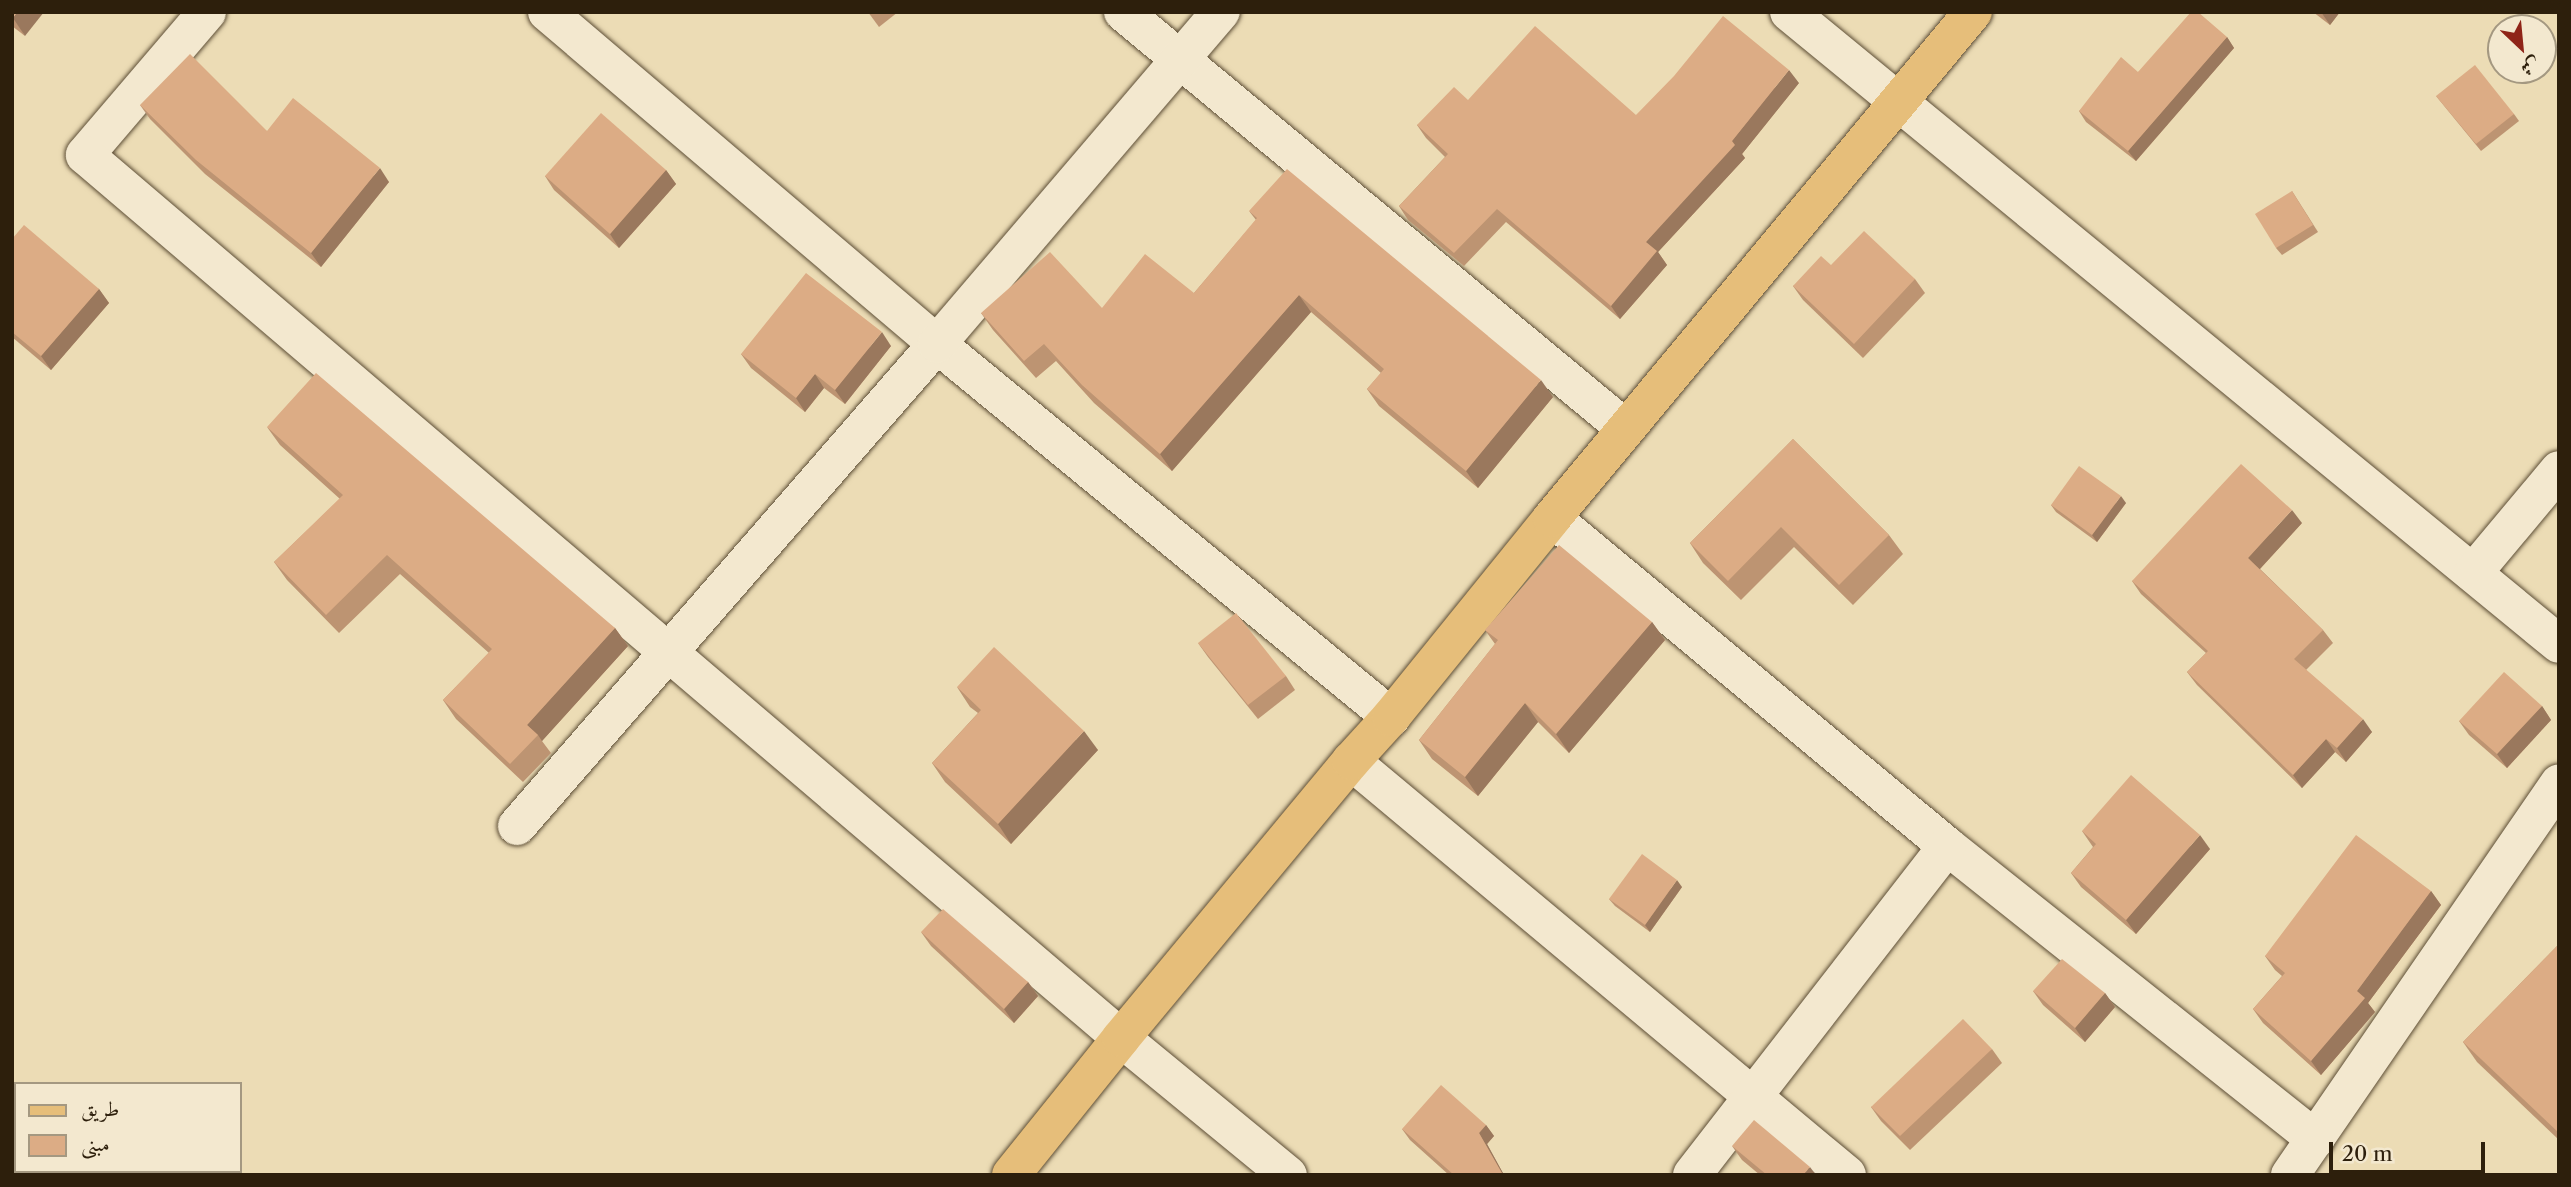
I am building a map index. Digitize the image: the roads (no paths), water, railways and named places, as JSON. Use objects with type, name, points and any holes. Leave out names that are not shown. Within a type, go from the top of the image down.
[{"type":"main road","points":[[1011,1175],[1121,1038],[1351,761],[1391,717],[1552,518],[1973,12]]},
{"type":"street","points":[[207,12],[85,155],[1121,1038],[1288,1175]]},
{"type":"street","points":[[547,12],[937,344],[1391,717]]},
{"type":"street","points":[[1123,12],[1626,429]]},
{"type":"street","points":[[517,826],[937,344],[1221,12]]},
{"type":"street","points":[[1789,12],[1900,100],[2559,644]]},
{"type":"street","points":[[2473,573],[2559,470]]},
{"type":"street","points":[[1552,518],[1947,846],[2316,1139]]},
{"type":"street","points":[[1351,761],[1847,1175]]},
{"type":"street","points":[[2290,1175],[2559,783]]},
{"type":"street","points":[[1692,1175],[1947,846]]}]
